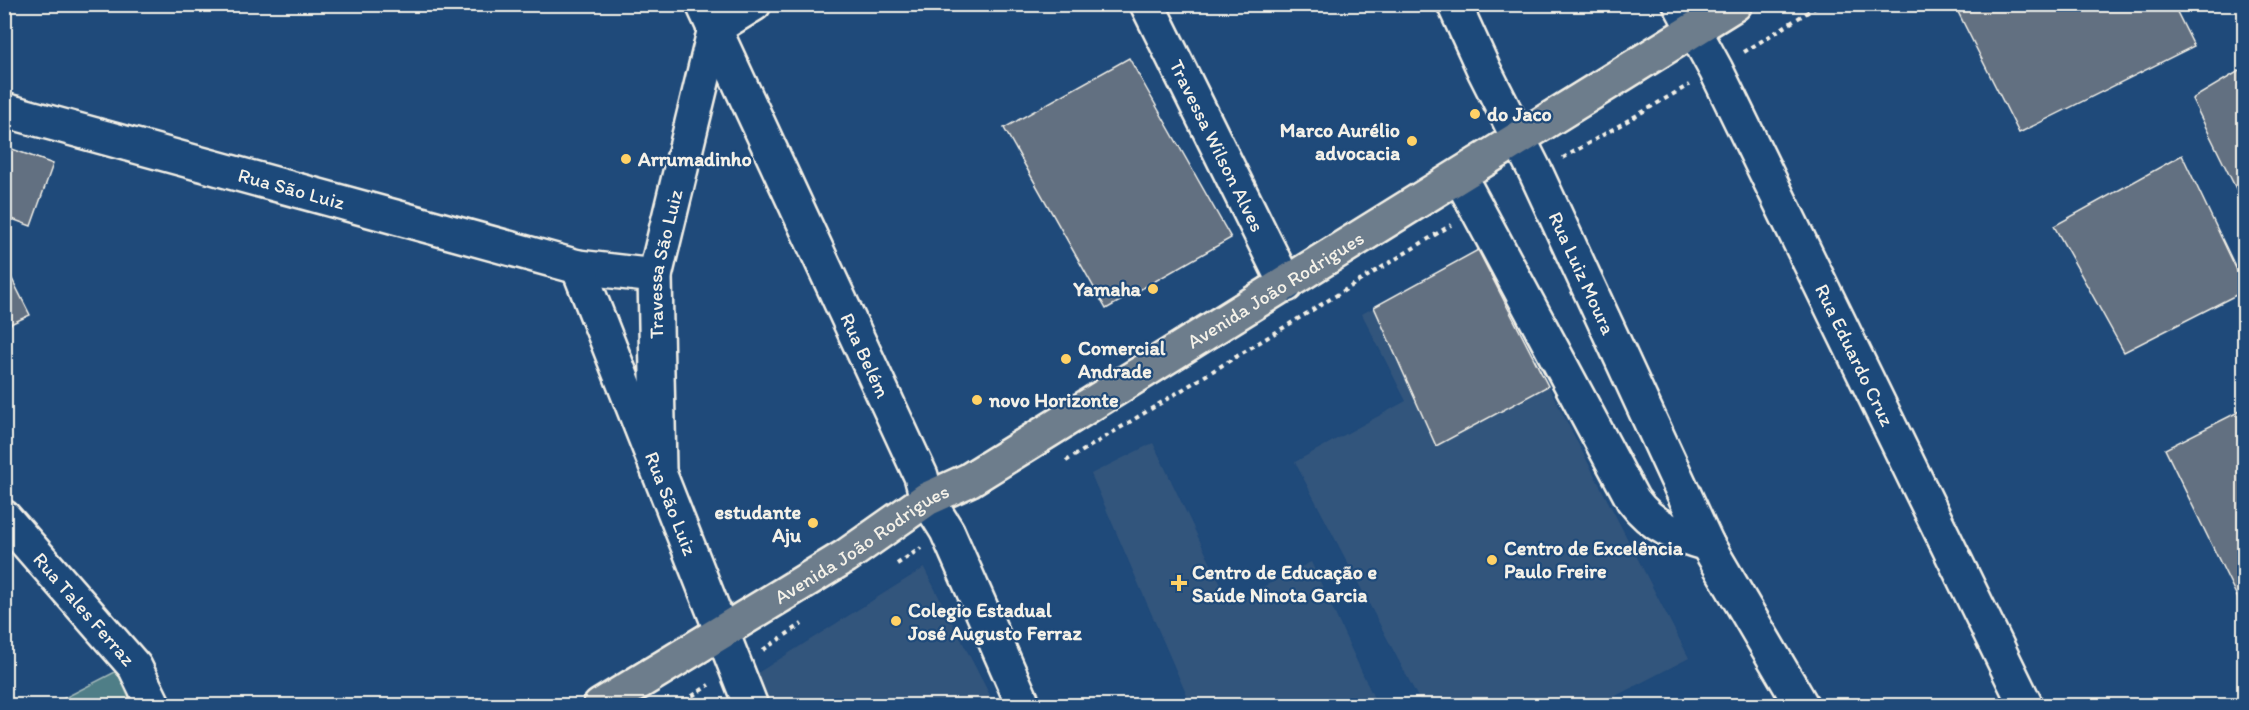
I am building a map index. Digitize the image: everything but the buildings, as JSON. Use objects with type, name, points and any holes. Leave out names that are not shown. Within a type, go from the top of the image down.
[{"type":"main road","name":"Avenida João Rodrigues","points":[[600,705],[846,556],[927,499],[969,480],[1520,140],[1687,17],[1734,4]]},
{"type":"street","points":[[709,16],[754,4]]},
{"type":"street","name":"Travessa Wilson Alves","points":[[1147,4],[1286,285]]},
{"type":"street","name":"Rua Luiz Moura","points":[[1454,4],[1484,70],[1536,173],[1707,544],[1802,705]]},
{"type":"street","name":"Travessa São Luiz","points":[[659,470],[655,276],[709,16]]},
{"type":"street","name":"Rua Belém","points":[[709,16],[921,476],[927,499],[947,531],[1024,705]]},
{"type":"street","name":"Rua Eduardo Cruz","points":[[1687,17],[1716,70],[2026,705]]},
{"type":"street","name":"Rua São Luiz","points":[[4,110],[579,267],[655,276]]},
{"type":"street","points":[[1460,177],[1633,500],[1643,514],[1657,525],[1671,533],[1707,544]]},
{"type":"street","name":"Rua São Luiz","points":[[579,267],[751,705]]},
{"type":"street","name":"Rua Tales Ferraz","points":[[4,517],[135,667],[154,705]]},
{"type":"path","points":[[1536,173],[1716,70],[1821,4]]},
{"type":"path","points":[[1064,463],[1477,210]]},
{"type":"path","points":[[894,566],[947,531]]},
{"type":"path","points":[[677,705],[805,622]]},
{"type":"shaded area","name":"Centro de Excelência Paulo Freire","points":[[1478,250],[1689,658],[1598,705],[1422,705],[1295,462],[1406,401],[1362,314]]},
{"type":"shaded area","name":"Centro de Educação e Saúde Ninota Garcia","points":[[1153,443],[1230,604],[1311,562],[1377,705],[1191,705],[1091,474]]},
{"type":"shaded area","name":"Colegio Estadual José Augusto Ferraz","points":[[924,568],[995,705],[768,705],[756,674]]},
{"type":"green space","points":[[117,671],[132,705],[49,706]]},
{"type":"place","name":"do Jaco","points":[[1475,114]]},
{"type":"place","name":"Marco Aurélio advocacia","points":[[1412,141]]},
{"type":"place","name":"Arrumadinho","points":[[626,159]]},
{"type":"place","name":"Yamaha","points":[[1153,289]]},
{"type":"place","name":"Comercial Andrade","points":[[1066,359]]},
{"type":"place","name":"novo Horizonte","points":[[977,400]]},
{"type":"place","name":"estudante Aju","points":[[813,523]]},
{"type":"place","name":"Centro de Excelência Paulo Freire","points":[[1492,560]]},
{"type":"place","name":"Centro de Educação e Saúde Ninota Garcia","points":[[1179,583]]},
{"type":"place","name":"Colegio Estadual José Augusto Ferraz","points":[[896,621]]}]
